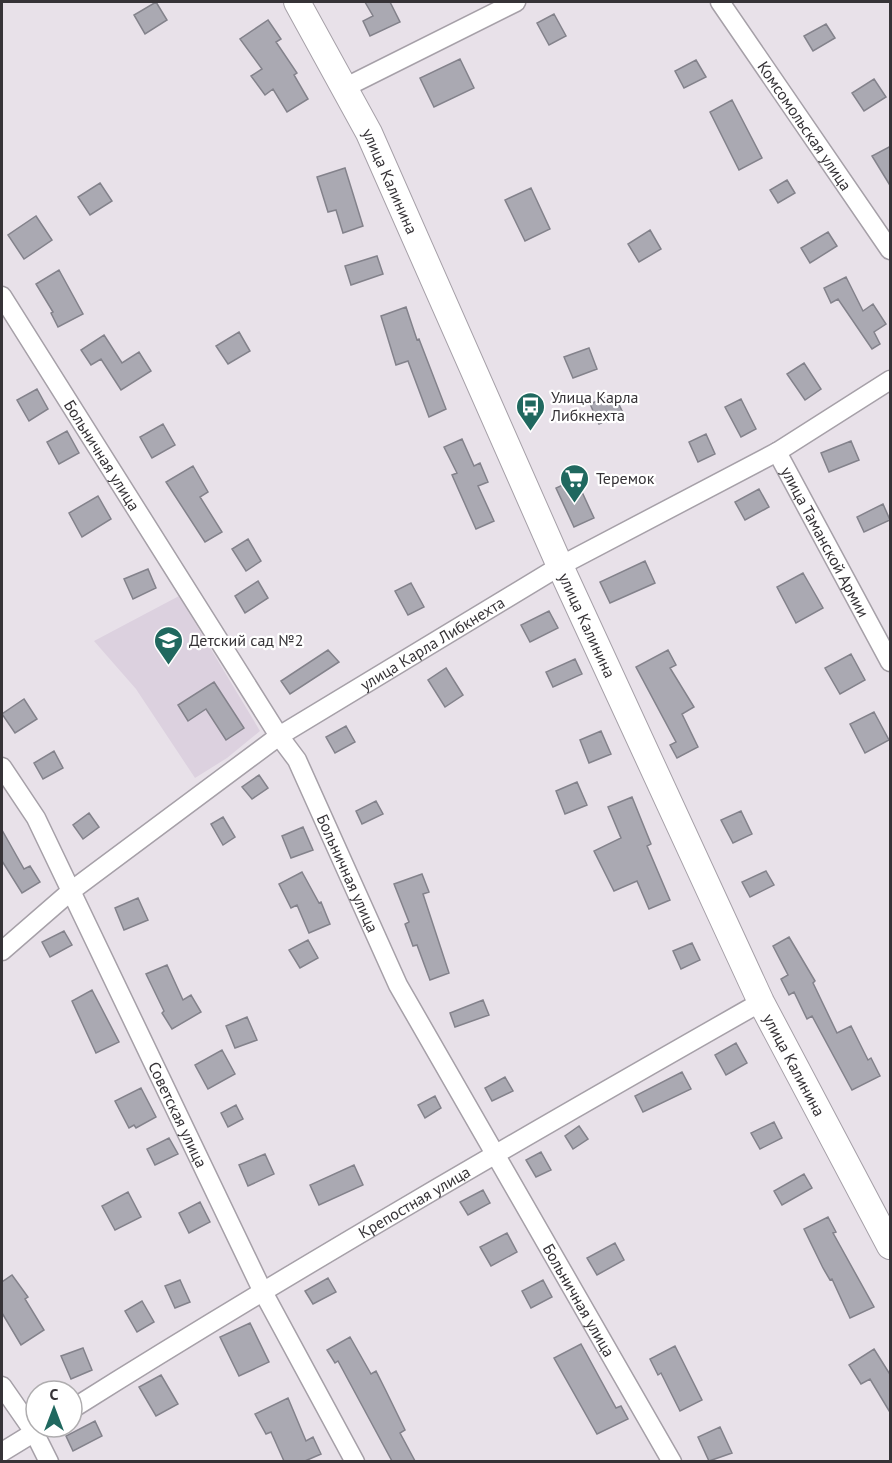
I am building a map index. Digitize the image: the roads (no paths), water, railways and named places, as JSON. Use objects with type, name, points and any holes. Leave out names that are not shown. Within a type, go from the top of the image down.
[{"type":"street","name":"улица Калинина","points":[[297,2],[346,87],[432,273],[560,566],[761,1002],[891,1246]]},
{"type":"street","points":[[346,87],[516,2]]},
{"type":"street","name":"Комсомольская улица","points":[[720,2],[891,250]]},
{"type":"street","name":"Больничная улица","points":[[2,296],[279,736],[297,760],[398,985],[672,1461]]},
{"type":"street","name":"улица Карла Либкнехта","points":[[2,951],[71,891],[279,736],[560,566],[777,452],[891,380]]},
{"type":"street","name":"улица Таманской Армии","points":[[777,452],[891,662]]},
{"type":"street","name":"Советская улица","points":[[2,767],[36,818],[262,1290],[355,1461]]},
{"type":"street","name":"Крепостная улица","points":[[84,1401],[262,1290],[761,1002]]},
{"type":"street","points":[[2,1386],[24,1412]]},
{"type":"street","points":[[2,1452],[24,1439]]},
{"type":"street","points":[[42,1439],[50,1461]]},
{"type":"place","name":"Улица Карла Либкнехта","points":[[530,432]]},
{"type":"place","name":"Теремок","points":[[575,504]]},
{"type":"place","name":"Детский сад №2","points":[[168,666]]}]
